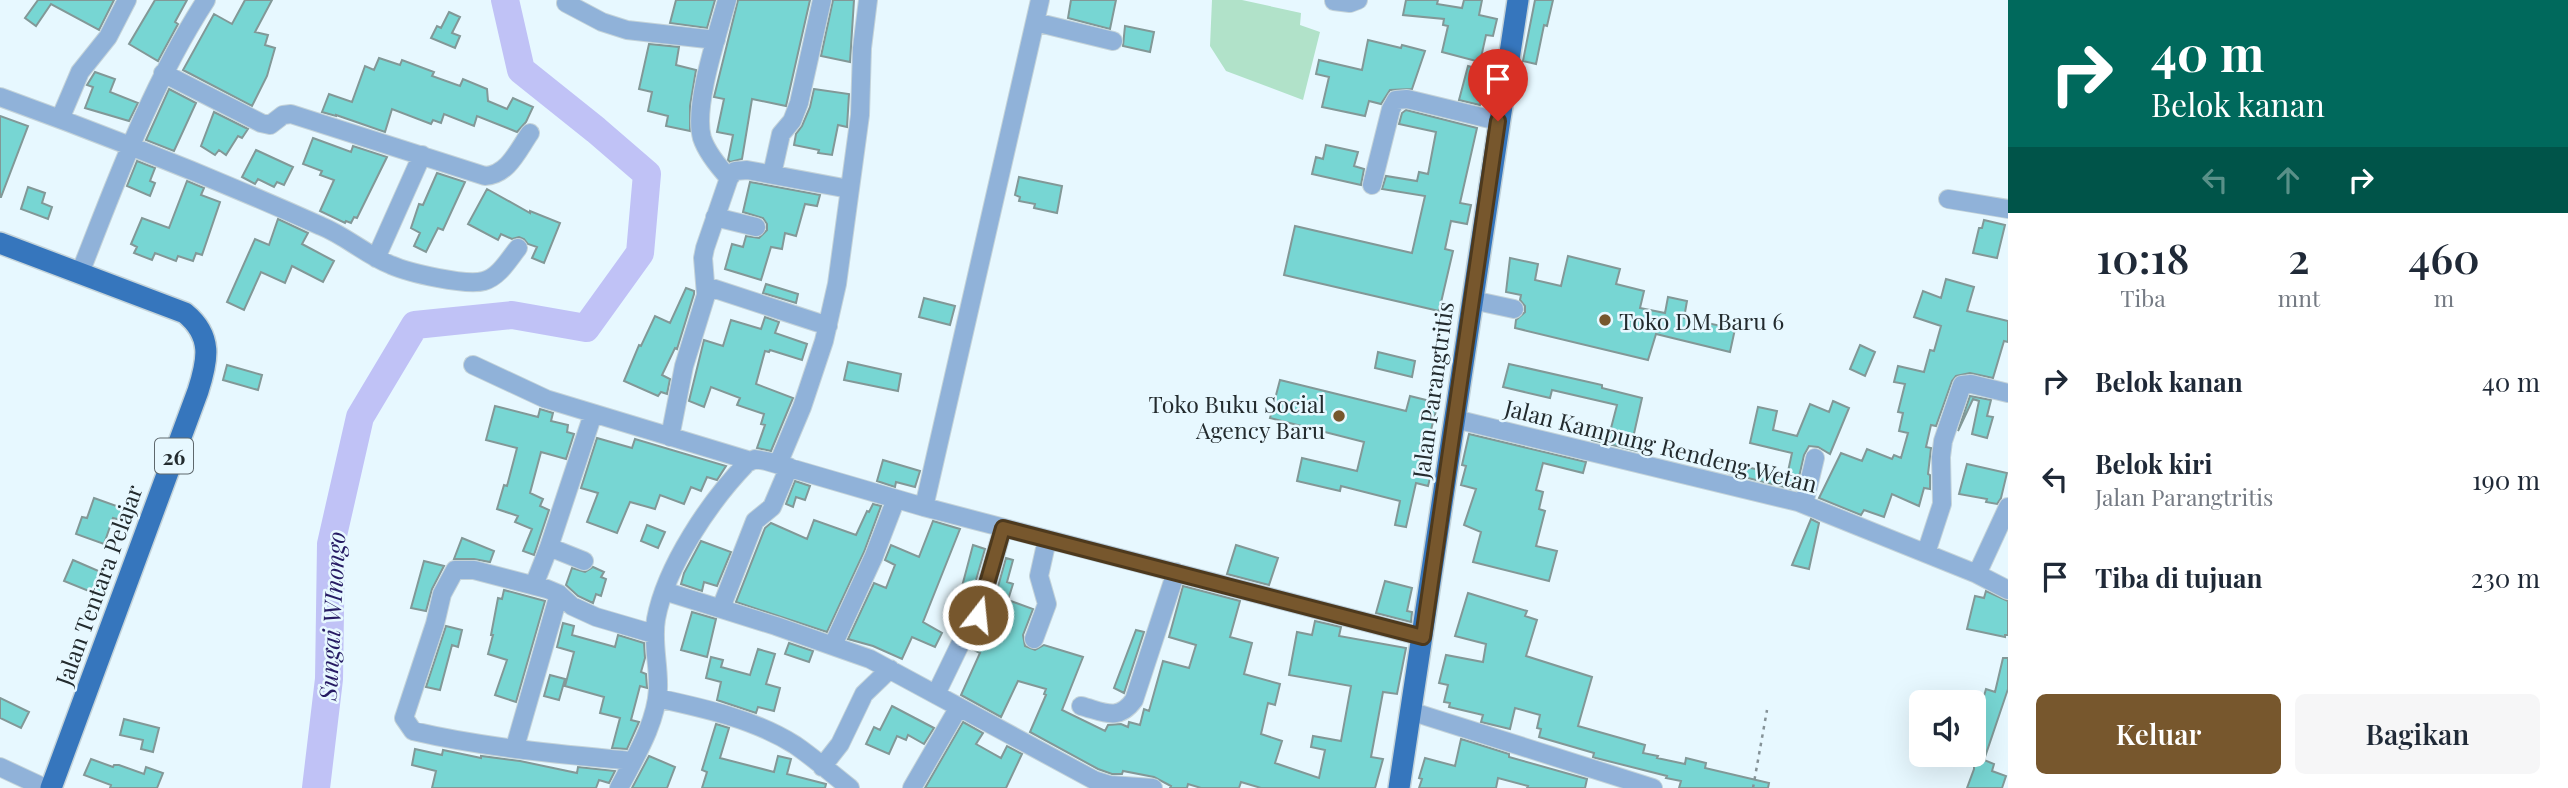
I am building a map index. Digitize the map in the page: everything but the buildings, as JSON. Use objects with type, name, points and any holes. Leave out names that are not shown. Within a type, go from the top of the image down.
[{"type":"main road","name":"Jalan Parangtritis","points":[[1399,788],[1518,0]]},
{"type":"main road","name":"Jalan Tentara Pelajar","points":[[0,243],[185,313],[201,330],[206,360],[198,391],[51,788]]},
{"type":"street","points":[[60,119],[80,72],[108,37],[127,0]]},
{"type":"street","points":[[80,273],[130,145],[163,73],[206,0]]},
{"type":"street","points":[[727,0],[702,101],[701,129],[708,151],[729,178]]},
{"type":"street","points":[[772,174],[781,134],[792,121],[799,103],[822,0]]},
{"type":"street","points":[[721,608],[753,525],[772,508],[828,326],[838,275],[860,115],[862,55],[868,0]]},
{"type":"street","points":[[924,507],[1040,0]]},
{"type":"street","points":[[1334,1],[1350,3],[1358,0]]},
{"type":"street","points":[[566,2],[602,22],[627,30],[716,40]]},
{"type":"street","points":[[1035,22],[1113,41]]},
{"type":"street","points":[[163,73],[261,123],[270,125],[283,115],[291,114],[474,174],[492,176],[499,173],[509,164],[530,133]]},
{"type":"street","points":[[0,97],[130,145],[326,228],[376,258],[407,270],[430,276],[484,281],[501,270],[518,248]]},
{"type":"street","points":[[1372,185],[1391,109],[1396,100],[1407,99],[1498,121]]},
{"type":"street","points":[[376,258],[422,155]]},
{"type":"street","points":[[670,437],[684,366],[704,303],[704,258],[729,178],[740,169],[849,189]]},
{"type":"street","points":[[1948,199],[2008,209]]},
{"type":"street","points":[[715,217],[757,227]]},
{"type":"street","points":[[706,286],[828,326]]},
{"type":"street","points":[[1472,300],[1514,309]]},
{"type":"street","points":[[473,365],[546,399],[751,461],[760,460],[784,466],[1047,540],[1423,637]]},
{"type":"street","points":[[1926,553],[1942,504],[1941,457],[1944,441],[1962,384],[2008,393]]},
{"type":"street","points":[[534,585],[593,414]]},
{"type":"street","name":"Jalan Kampung Rendeng Wetan","points":[[1455,419],[1804,504],[1977,574],[2008,590]]},
{"type":"street","points":[[1804,504],[1815,457]]},
{"type":"street","points":[[619,788],[649,726],[657,698],[654,634],[664,591],[697,529],[732,480],[751,461]]},
{"type":"street","points":[[833,645],[874,556],[896,499]]},
{"type":"street","points":[[1977,574],[2008,507]]},
{"type":"street","points":[[936,694],[968,628],[978,615],[1003,528]]},
{"type":"street","points":[[1034,639],[1047,604],[1039,576],[1047,540]]},
{"type":"street","points":[[549,547],[584,561]]},
{"type":"street","points":[[632,761],[450,740],[413,731],[404,718],[442,594],[455,570],[474,570],[534,585],[559,594],[572,606],[596,617],[654,634]]},
{"type":"street","points":[[1081,706],[1108,714],[1119,714],[1127,710],[1137,690],[1176,572]]},
{"type":"street","points":[[664,591],[833,645],[890,669],[1094,780],[1110,785],[1153,788]]},
{"type":"street","points":[[515,747],[559,594]]},
{"type":"street","points":[[822,767],[840,744],[864,694],[890,669]]},
{"type":"street","points":[[657,698],[724,715],[762,729],[794,745],[850,788]]},
{"type":"street","points":[[912,788],[958,707]]},
{"type":"street","points":[[1410,712],[1653,788]]},
{"type":"street","points":[[0,767],[45,788]]},
{"type":"path","points":[[1753,788],[1767,710]]},
{"type":"green space","points":[[1212,0],[1242,0],[1301,13],[1300,25],[1320,32],[1303,100],[1226,71],[1210,46]]},
{"type":"waterway","name":"Sungai WInongo","points":[[316,788],[329,679],[331,544],[360,417],[415,325],[512,315],[586,328],[640,253],[647,174],[521,70],[505,0]]},
{"type":"place","name":"Toko DM Baru 6","points":[[1605,320]]},
{"type":"place","name":"Toko Buku Social Agency Baru","points":[[1339,416]]},
{"type":"route","points":[[978,615],[1003,528],[1423,637],[1498,121]]}]
